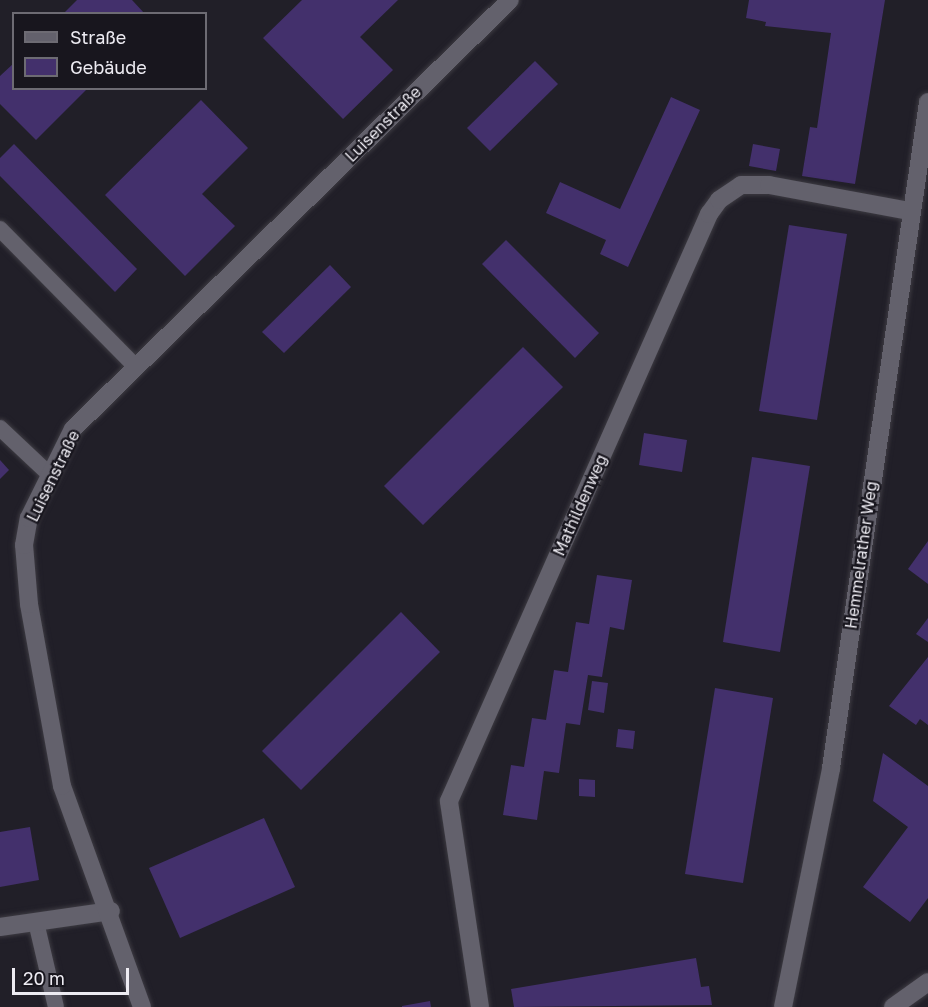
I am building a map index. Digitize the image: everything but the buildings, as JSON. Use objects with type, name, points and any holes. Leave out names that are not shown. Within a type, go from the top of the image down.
[{"type":"street","name":"Luisenstraße","points":[[142,1007],[111,911],[62,786],[29,604],[24,545],[29,518],[73,429],[510,0]]},
{"type":"street","name":"Hemmelrather Weg","points":[[783,1007],[831,768],[909,211],[928,102]]},
{"type":"street","name":"Mathildenweg","points":[[480,1007],[449,801],[709,214],[719,200],[741,185],[770,185],[909,211]]},
{"type":"street","points":[[0,927],[111,911]]},
{"type":"street","points":[[893,1007],[928,982]]},
{"type":"lane","points":[[0,229],[136,367]]},
{"type":"lane","points":[[0,428],[50,475]]},
{"type":"lane","points":[[36,922],[56,1007]]}]
